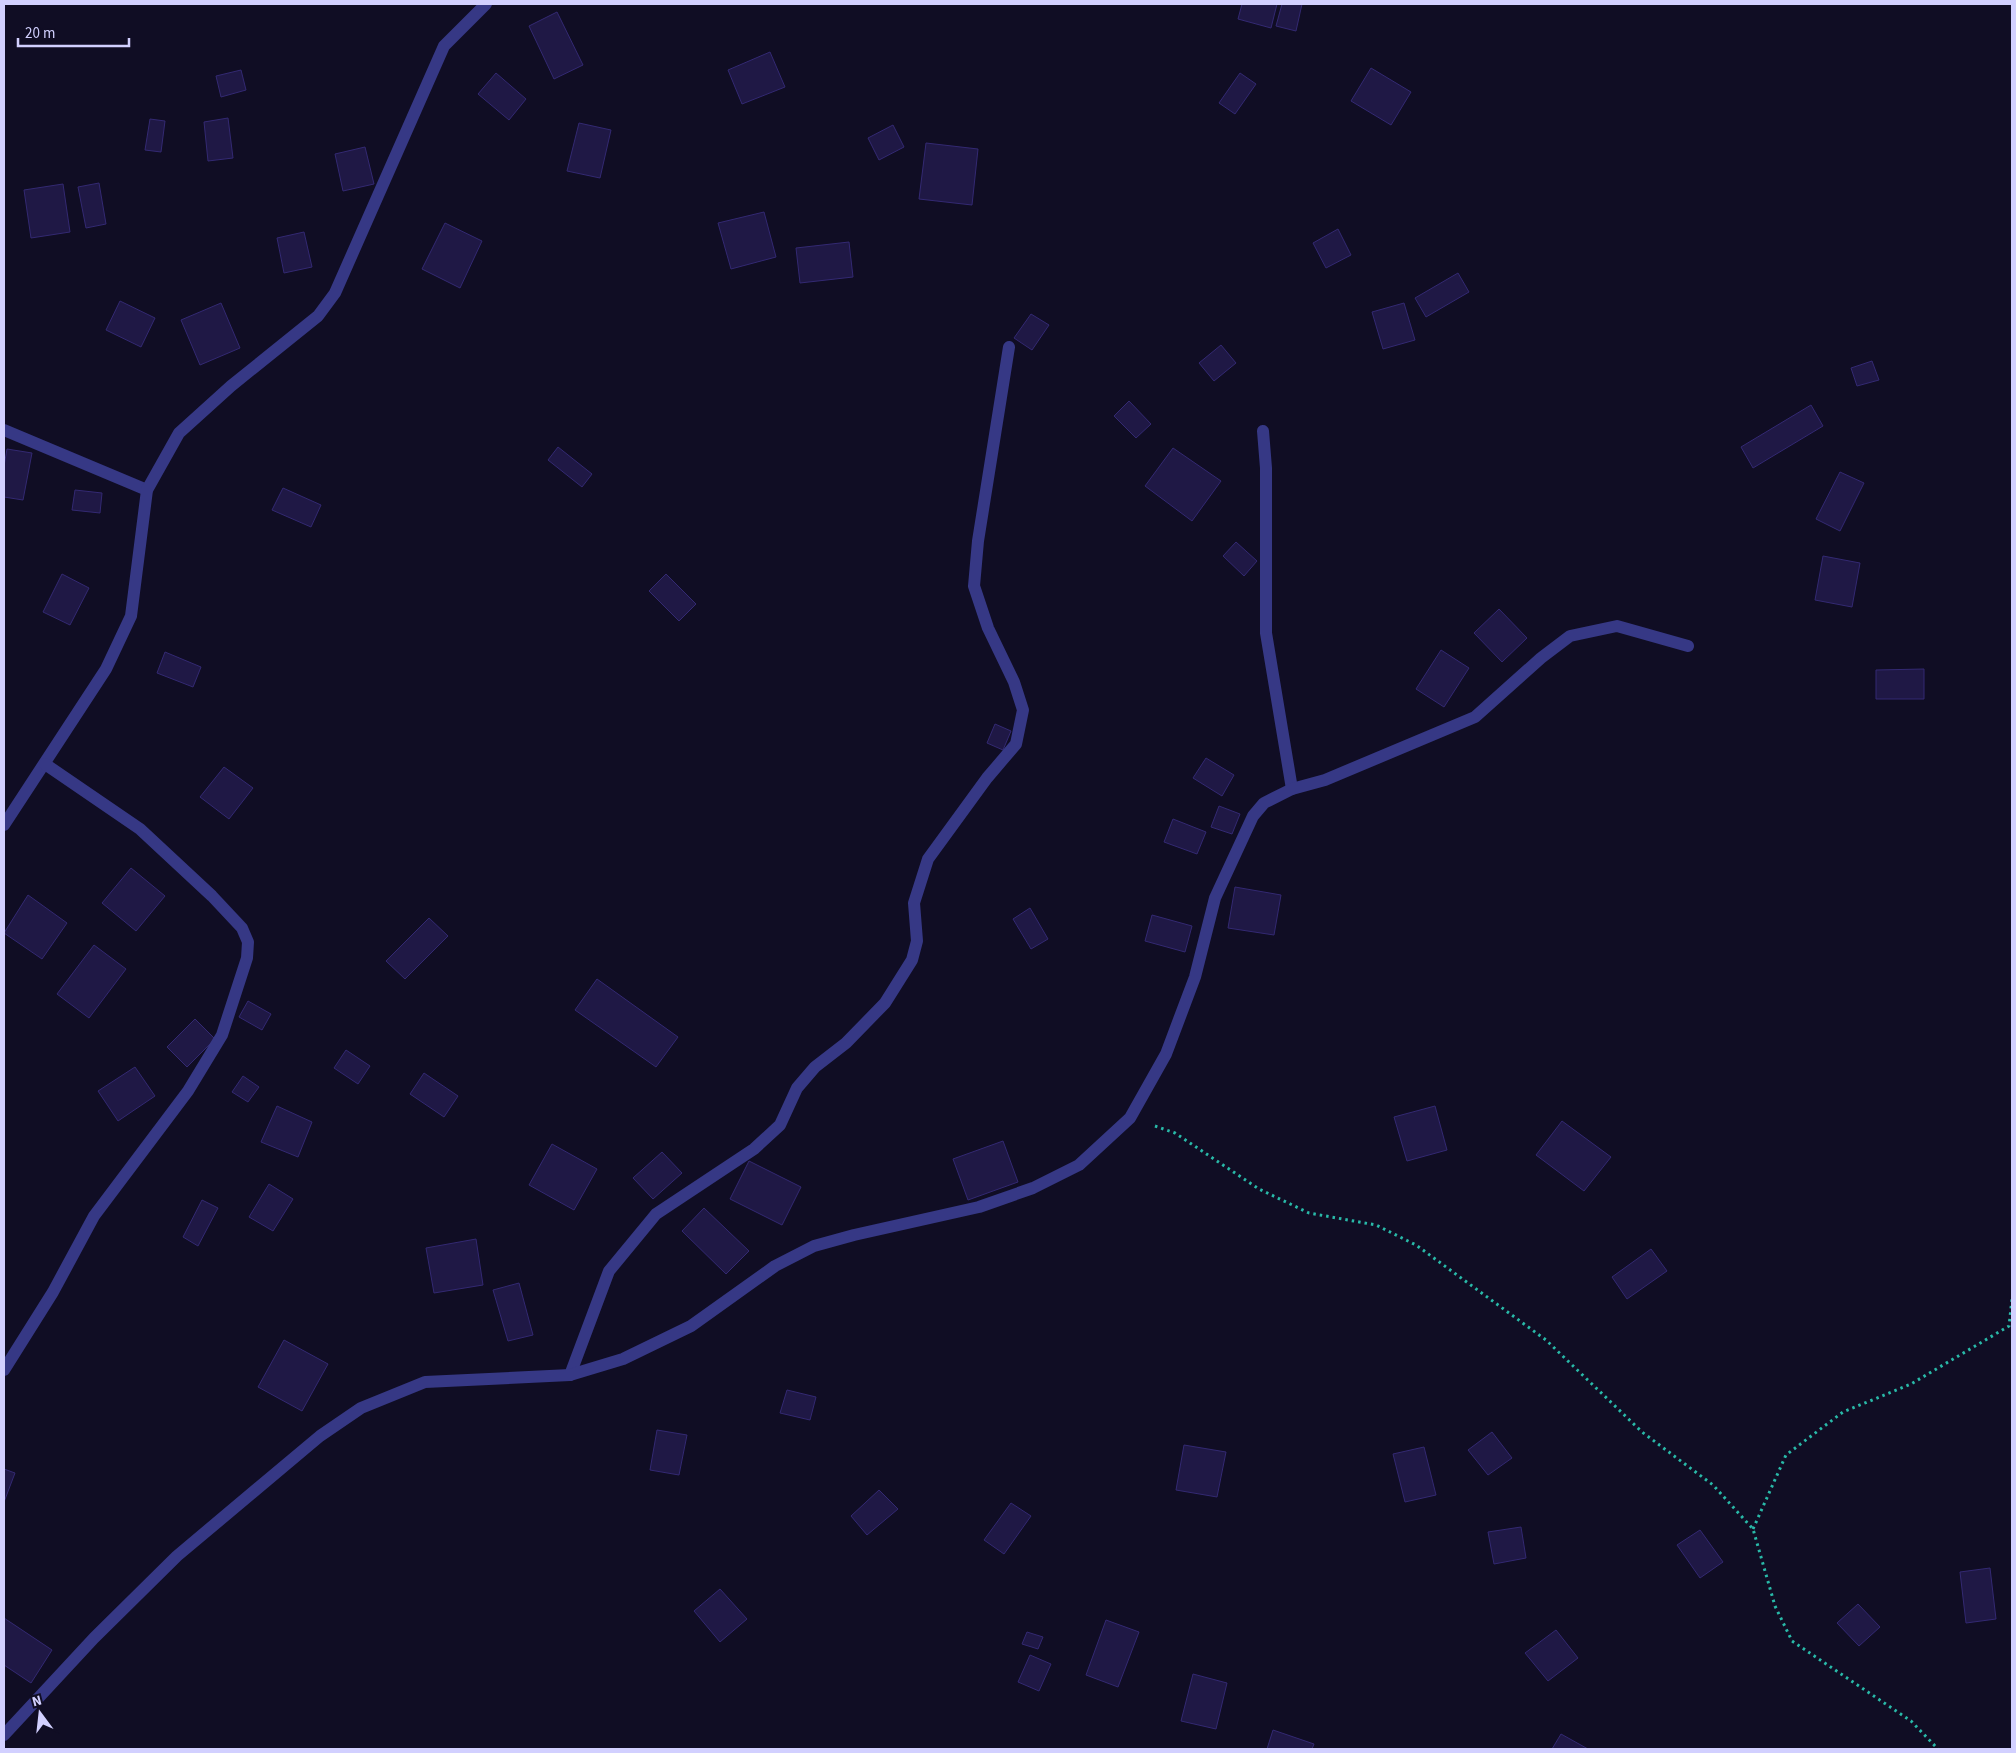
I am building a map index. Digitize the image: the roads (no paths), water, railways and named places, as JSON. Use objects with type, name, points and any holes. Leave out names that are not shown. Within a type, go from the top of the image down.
[{"type":"street","points":[[4,825],[106,669],[131,616],[148,490],[179,433],[245,374],[318,316],[334,293],[444,46],[486,4]]},
{"type":"street","points":[[570,1375],[609,1271],[656,1214],[754,1149],[780,1125],[797,1088],[814,1066],[846,1043],[885,1003],[912,960],[916,941],[914,903],[928,859],[987,778],[1016,744],[1023,710],[1014,682],[988,628],[974,586],[978,541],[1010,347]]},
{"type":"street","points":[[4,430],[148,490]]},
{"type":"street","points":[[1263,431],[1266,468],[1266,633],[1292,789]]},
{"type":"street","points":[[4,1735],[94,1638],[177,1556],[320,1436],[361,1408],[425,1382],[570,1375],[622,1359],[691,1326],[775,1266],[814,1246],[854,1234],[979,1208],[1033,1188],[1079,1165],[1130,1118],[1166,1054],[1195,977],[1215,898],[1240,841],[1253,816],[1264,803],[1292,789],[1326,780],[1421,738],[1450,729],[1475,717],[1570,636],[1617,626],[1688,646]]},
{"type":"street","points":[[4,1370],[53,1292],[94,1216],[188,1091],[222,1035],[247,958],[248,942],[242,928],[212,896],[140,830],[45,764]]}]
